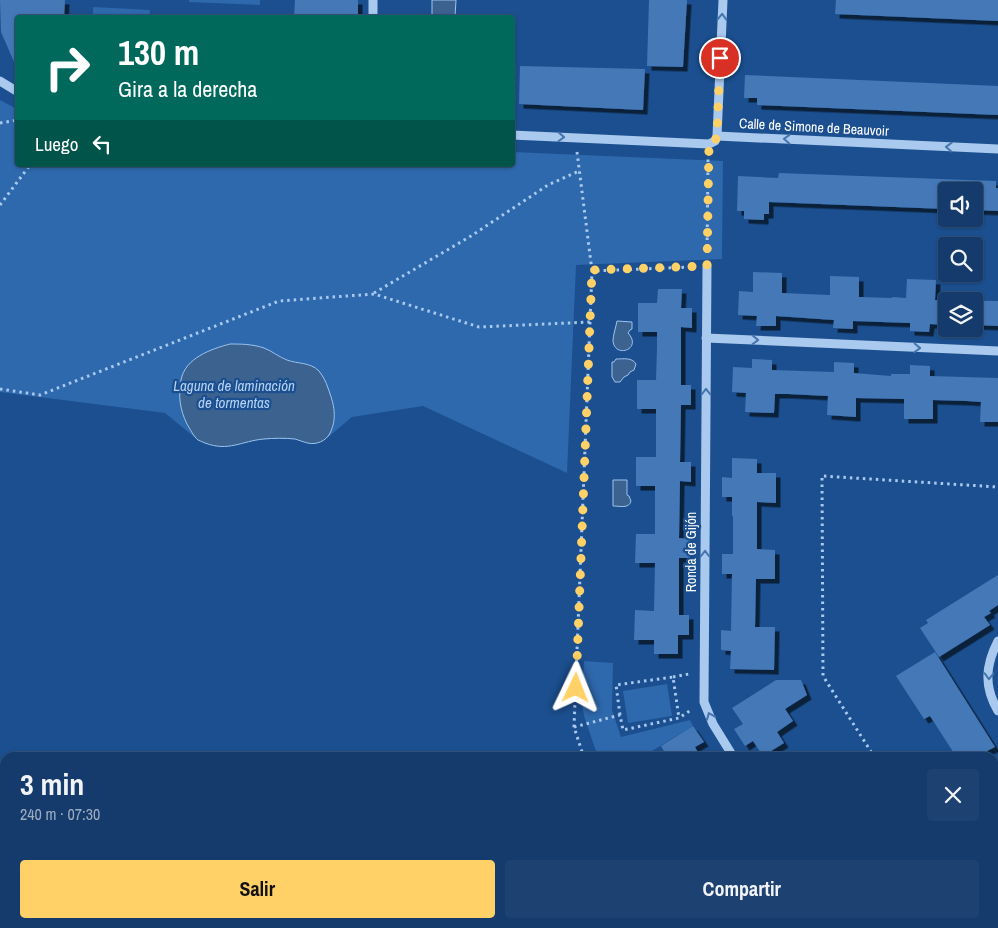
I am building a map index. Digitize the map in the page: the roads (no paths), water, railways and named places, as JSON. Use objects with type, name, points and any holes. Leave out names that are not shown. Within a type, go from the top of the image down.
[{"type":"street","points":[[373,15],[374,0]]},
{"type":"street","points":[[515,135],[709,144],[715,141],[717,136],[723,0]]},
{"type":"street","points":[[0,82],[15,90]]},
{"type":"street","name":"Calle de Simone de Beauvoir","points":[[717,136],[998,149]]},
{"type":"street","name":"Ronda de Gijón","points":[[707,266],[704,702],[713,724],[730,752]]},
{"type":"street","points":[[706,338],[998,351]]},
{"type":"street","points":[[998,641],[991,654],[987,677],[991,699],[998,711]]},
{"type":"water","points":[[432,0],[456,0],[455,15],[432,15]]},
{"type":"water","points":[[617,321],[632,322],[632,329],[628,333],[632,339],[632,344],[627,350],[618,350],[613,341]]},
{"type":"water","name":"Laguna de laminación de tormentas","points":[[230,344],[264,348],[287,360],[308,365],[319,371],[327,386],[334,412],[332,429],[327,438],[321,442],[314,443],[276,438],[228,446],[213,445],[198,440],[187,424],[181,408],[180,392],[183,372],[193,360],[207,352]]},
{"type":"water","points":[[616,359],[630,359],[636,364],[634,370],[620,382],[615,382],[612,377],[612,362]]},
{"type":"water","points":[[613,480],[627,480],[627,495],[631,501],[630,504],[624,507],[613,506]]}]
